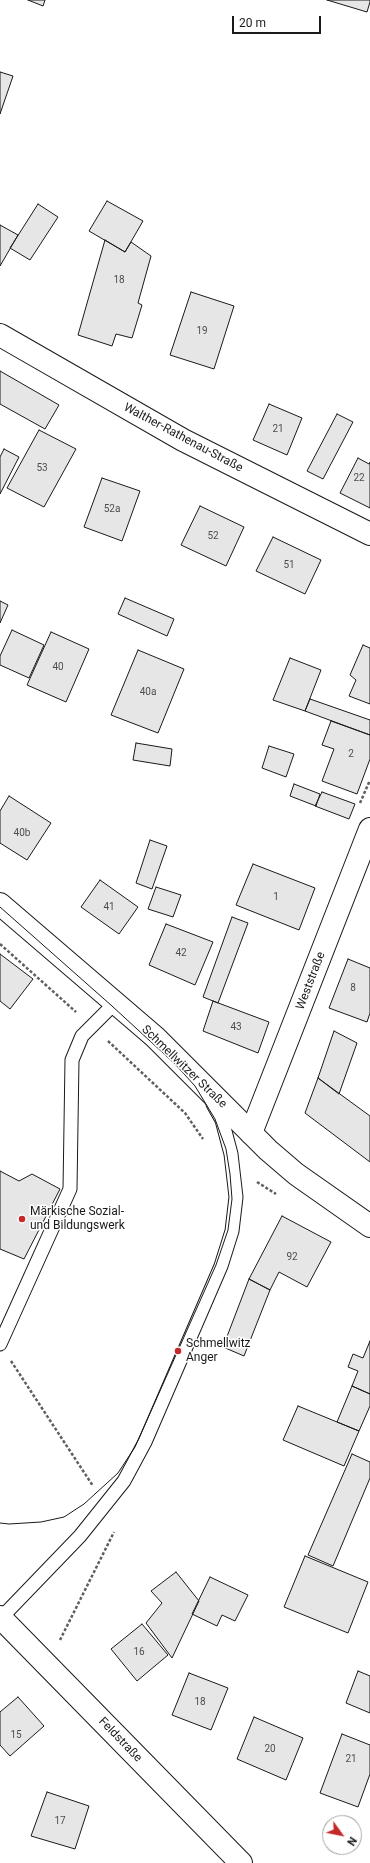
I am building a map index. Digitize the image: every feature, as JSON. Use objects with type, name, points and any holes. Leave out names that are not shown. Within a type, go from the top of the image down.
[{"type":"street","name":"Walther-Rathenau-Straße","points":[[0,335],[183,440],[370,534]]},
{"type":"street","name":"Weststraße","points":[[251,1133],[370,829]]},
{"type":"street","name":"Schmellwitzer Straße","points":[[0,904],[155,1037],[251,1133],[296,1174],[370,1226]]},
{"type":"street","name":"Feldstraße","points":[[1,1617],[241,1863]]},
{"type":"lane","points":[[0,1344],[70,1189],[72,1060],[82,1036],[115,1003]]},
{"type":"lane","points":[[1,1617],[80,1536],[124,1481],[145,1442],[221,1266],[232,1231],[236,1197],[232,1162],[222,1120],[200,1082]]},
{"type":"path","points":[[0,944],[92,1026],[185,1113],[203,1140],[259,1184]]},
{"type":"path","points":[[8,1357],[93,1486]]},
{"type":"path","points":[[57,1646],[95,1573],[116,1527]]},
{"type":"building","points":[[28,0],[45,0],[43,6]]},
{"type":"building","points":[[327,0],[370,0],[370,2],[367,12]]},
{"type":"building","points":[[0,72],[13,76],[0,114]]},
{"type":"building","points":[[107,201],[143,221],[125,252],[89,231]]},
{"type":"building","points":[[38,204],[58,217],[30,260],[10,248]]},
{"type":"building","points":[[0,225],[18,235],[0,266]]},
{"type":"building","points":[[105,240],[125,252],[131,242],[151,256],[138,303],[142,305],[132,338],[116,334],[112,346],[78,335]]},
{"type":"building","points":[[191,292],[234,306],[214,369],[170,355]]},
{"type":"building","points":[[0,371],[59,405],[45,429],[0,404]]},
{"type":"building","points":[[269,404],[302,418],[287,455],[253,440]]},
{"type":"building","points":[[337,414],[353,422],[323,479],[307,471]]},
{"type":"building","points":[[39,430],[76,449],[44,507],[7,488]]},
{"type":"building","points":[[4,449],[19,457],[0,494],[0,457]]},
{"type":"building","points":[[358,458],[369,464],[370,462],[370,508],[340,493]]},
{"type":"building","points":[[102,478],[140,491],[122,541],[84,527]]},
{"type":"building","points":[[200,506],[244,527],[226,566],[181,545]]},
{"type":"building","points":[[273,537],[321,560],[305,594],[256,571]]},
{"type":"building","points":[[125,598],[174,619],[167,636],[118,614]]},
{"type":"building","points":[[0,601],[8,605],[0,623]]},
{"type":"building","points":[[12,630],[44,645],[29,678],[0,665],[0,656]]},
{"type":"building","points":[[51,632],[89,649],[66,702],[27,685]]},
{"type":"building","points":[[363,645],[370,648],[370,704],[349,696],[356,680],[350,675]]},
{"type":"building","points":[[138,650],[184,669],[158,733],[111,715]]},
{"type":"building","points":[[290,658],[321,670],[305,711],[273,700]]},
{"type":"building","points":[[310,699],[370,720],[370,735],[305,711]]},
{"type":"building","points":[[331,721],[370,735],[370,759],[357,794],[322,781],[334,749],[322,745]]},
{"type":"building","points":[[136,743],[172,749],[170,766],[133,760]]},
{"type":"building","points":[[269,746],[294,754],[286,777],[262,768]]},
{"type":"building","points":[[294,784],[320,794],[316,806],[290,796]]},
{"type":"building","points":[[322,792],[355,804],[349,819],[315,806]]},
{"type":"building","points":[[9,796],[51,823],[27,860],[0,843],[0,811]]},
{"type":"building","points":[[150,840],[167,846],[152,889],[136,883]]},
{"type":"building","points":[[253,864],[315,888],[299,930],[236,905]]},
{"type":"building","points":[[100,880],[138,907],[119,934],[81,907]]},
{"type":"building","points":[[156,887],[181,895],[173,917],[148,909]]},
{"type":"building","points":[[232,917],[248,923],[218,1003],[203,997]]},
{"type":"building","points":[[166,924],[213,942],[195,985],[149,965]]},
{"type":"building","points":[[0,954],[33,979],[10,1009],[0,1001]]},
{"type":"building","points":[[348,959],[370,968],[370,1013],[367,1022],[329,1008]]},
{"type":"building","points":[[213,1001],[269,1022],[258,1053],[203,1031]]},
{"type":"building","points":[[334,1031],[357,1043],[339,1094],[318,1078]]},
{"type":"building","points":[[318,1078],[370,1116],[370,1162],[305,1113]]},
{"type":"building","name":"Märkische Sozial- und Bildungswerk","points":[[0,1171],[19,1181],[32,1174],[60,1189],[24,1259],[0,1249]]},
{"type":"building","points":[[282,1216],[331,1242],[307,1287],[279,1272],[270,1290],[249,1279]]},
{"type":"building","points":[[249,1279],[270,1290],[244,1356],[223,1347]]},
{"type":"building","points":[[370,1341],[370,1394],[352,1386],[358,1371],[348,1367],[353,1354],[363,1358]]},
{"type":"building","points":[[352,1386],[370,1394],[370,1406],[359,1431],[337,1422]]},
{"type":"building","points":[[298,1406],[359,1431],[344,1466],[283,1440]]},
{"type":"building","points":[[352,1454],[370,1462],[370,1478],[333,1566],[308,1555]]},
{"type":"building","points":[[305,1556],[368,1582],[348,1633],[284,1607]]},
{"type":"building","points":[[176,1572],[199,1601],[172,1658],[146,1623],[162,1603],[151,1591]]},
{"type":"building","points":[[210,1577],[248,1595],[235,1621],[222,1615],[217,1626],[192,1614]]},
{"type":"building","points":[[142,1624],[168,1655],[137,1681],[111,1649]]},
{"type":"building","points":[[358,1671],[370,1676],[370,1713],[346,1703]]},
{"type":"building","points":[[189,1673],[228,1688],[211,1730],[172,1715]]},
{"type":"building","points":[[18,1697],[44,1726],[10,1756],[0,1745],[0,1712]]},
{"type":"building","points":[[254,1717],[303,1738],[286,1780],[237,1759]]},
{"type":"building","points":[[342,1734],[370,1745],[370,1774],[358,1807],[320,1793]]},
{"type":"building","points":[[47,1792],[89,1806],[75,1849],[31,1836]]},
{"type":"tram line","points":[[0,907],[112,1006],[175,1064],[195,1086],[215,1119],[226,1149],[232,1199],[228,1230],[216,1265],[135,1447],[118,1473],[84,1504],[64,1517],[41,1522],[9,1524],[0,1523]]},
{"type":"place","name":"Märkische Sozial- und Bildungswerk","points":[[22,1219]]},
{"type":"place","name":"Schmellwitz Anger","points":[[178,1351]]}]
